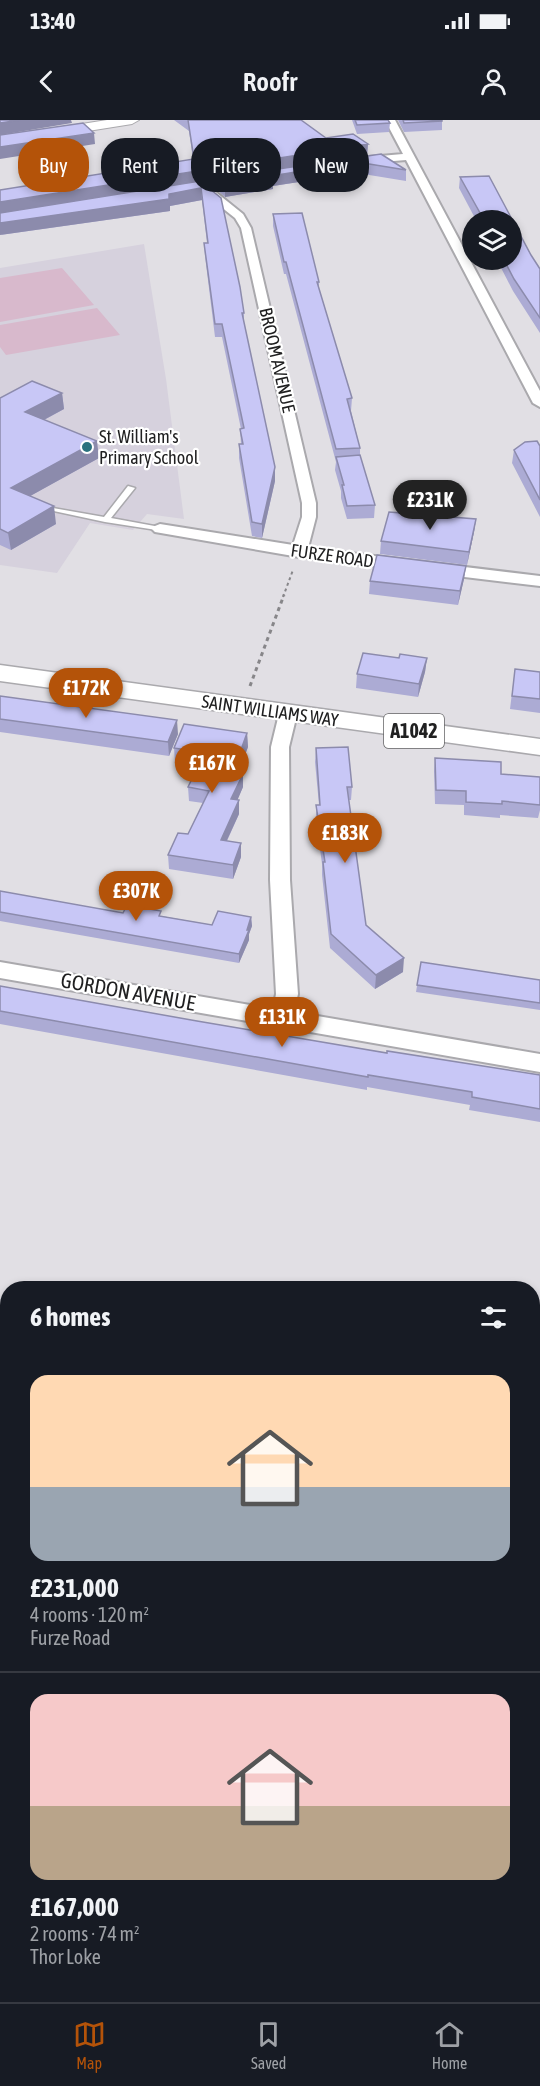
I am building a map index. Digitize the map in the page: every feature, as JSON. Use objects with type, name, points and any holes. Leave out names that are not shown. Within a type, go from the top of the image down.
[{"type":"highway","name":"SAINT WILLIAMS WAY","points":[[0,673],[540,747]]},
{"type":"street","points":[[0,141],[106,122],[132,120]]},
{"type":"street","points":[[390,120],[540,403]]},
{"type":"street","points":[[369,161],[409,157]]},
{"type":"street","points":[[169,193],[191,189]]},
{"type":"street","name":"BROOM AVENUE","points":[[209,192],[239,216],[246,228],[309,503],[309,517],[299,552]]},
{"type":"street","name":"FURZE ROAD","points":[[160,530],[299,552],[540,581]]},
{"type":"street","points":[[282,1019],[287,994],[280,880],[280,747],[288,714]]},
{"type":"street","name":"GORDON AVENUE","points":[[0,970],[540,1063]]},
{"type":"lane","points":[[105,520],[131,488]]},
{"type":"lane","points":[[53,510],[160,530]]},
{"type":"path","points":[[249,690],[299,552]]},
{"type":"shaded area","name":"St. William's Primary School","points":[[144,244],[166,379],[184,519],[147,514],[133,530],[90,523],[57,573],[0,565],[0,268]]},
{"type":"shaded area","points":[[62,268],[94,305],[0,322],[0,278]]},
{"type":"shaded area","points":[[97,308],[120,335],[6,355],[0,347],[0,325]]},
{"type":"building","points":[[0,120],[20,120],[0,123]]},
{"type":"building","points":[[188,120],[301,120],[326,138],[293,138],[293,156],[281,158],[281,138],[191,140]]},
{"type":"building","points":[[355,120],[388,120],[390,123],[357,125]]},
{"type":"building","points":[[403,120],[442,120],[442,121],[404,123]]},
{"type":"building","points":[[83,123],[94,133],[60,138],[18,138],[18,144],[0,147],[0,135]]},
{"type":"building","points":[[353,134],[359,138],[326,138]]},
{"type":"building","points":[[381,154],[406,170],[369,164],[369,156]]},
{"type":"building","points":[[191,159],[191,172],[179,174],[179,161]]},
{"type":"building","points":[[293,167],[293,172],[281,174],[281,169]]},
{"type":"building","points":[[101,174],[101,186],[89,188],[89,176]]},
{"type":"building","points":[[489,176],[507,210],[478,210],[460,177]]},
{"type":"building","points":[[191,182],[191,190],[169,194],[169,199],[0,223],[0,213],[131,192],[179,192],[179,184]]},
{"type":"building","points":[[18,187],[18,192],[63,192],[0,202],[0,190]]},
{"type":"building","points":[[202,192],[214,192],[221,198],[240,287],[244,313],[242,313],[275,467],[262,524],[252,522],[239,444],[243,444],[240,429],[244,428],[222,324],[215,324],[204,243],[208,243]]},
{"type":"building","points":[[302,213],[319,282],[317,282],[352,398],[347,399],[360,448],[336,449],[286,262],[284,262],[273,214]]},
{"type":"building","points":[[522,238],[540,269],[540,318],[509,270],[522,270]]},
{"type":"building","points":[[32,381],[62,393],[25,412],[97,441],[11,488],[54,506],[8,533],[0,529],[0,398]]},
{"type":"building","points":[[537,441],[540,446],[540,500],[514,450],[525,442]]},
{"type":"building","points":[[360,455],[375,505],[347,506],[336,457]]},
{"type":"building","points":[[389,512],[476,519],[469,552],[381,541]]},
{"type":"building","points":[[377,555],[466,566],[460,591],[370,581]]},
{"type":"building","points":[[363,653],[399,658],[400,654],[427,658],[419,684],[357,674]]},
{"type":"building","points":[[515,669],[540,672],[540,699],[512,696]]},
{"type":"building","points":[[0,696],[177,720],[168,742],[0,719]]},
{"type":"building","points":[[184,724],[247,733],[233,772],[243,774],[231,799],[239,800],[221,840],[241,843],[233,865],[168,855],[178,833],[188,834],[209,791],[188,787],[205,753],[174,748]]},
{"type":"building","points":[[348,747],[352,787],[347,787],[366,925],[404,958],[376,975],[331,934],[323,862],[325,862],[316,805],[320,805],[316,748]]},
{"type":"building","points":[[435,758],[501,762],[501,774],[540,777],[540,805],[502,801],[502,804],[466,802],[466,791],[436,790]]},
{"type":"building","points":[[0,891],[123,913],[127,905],[161,911],[159,916],[212,925],[218,911],[251,917],[247,930],[249,930],[239,954],[0,912]]},
{"type":"building","points":[[421,962],[540,980],[540,1003],[417,985]]},
{"type":"building","points":[[0,986],[387,1053],[387,1051],[540,1075],[540,1109],[472,1097],[472,1092],[368,1075],[368,1077],[0,1011]]},
{"type":"place","name":"St. William's Primary School","points":[[87,447]]}]
